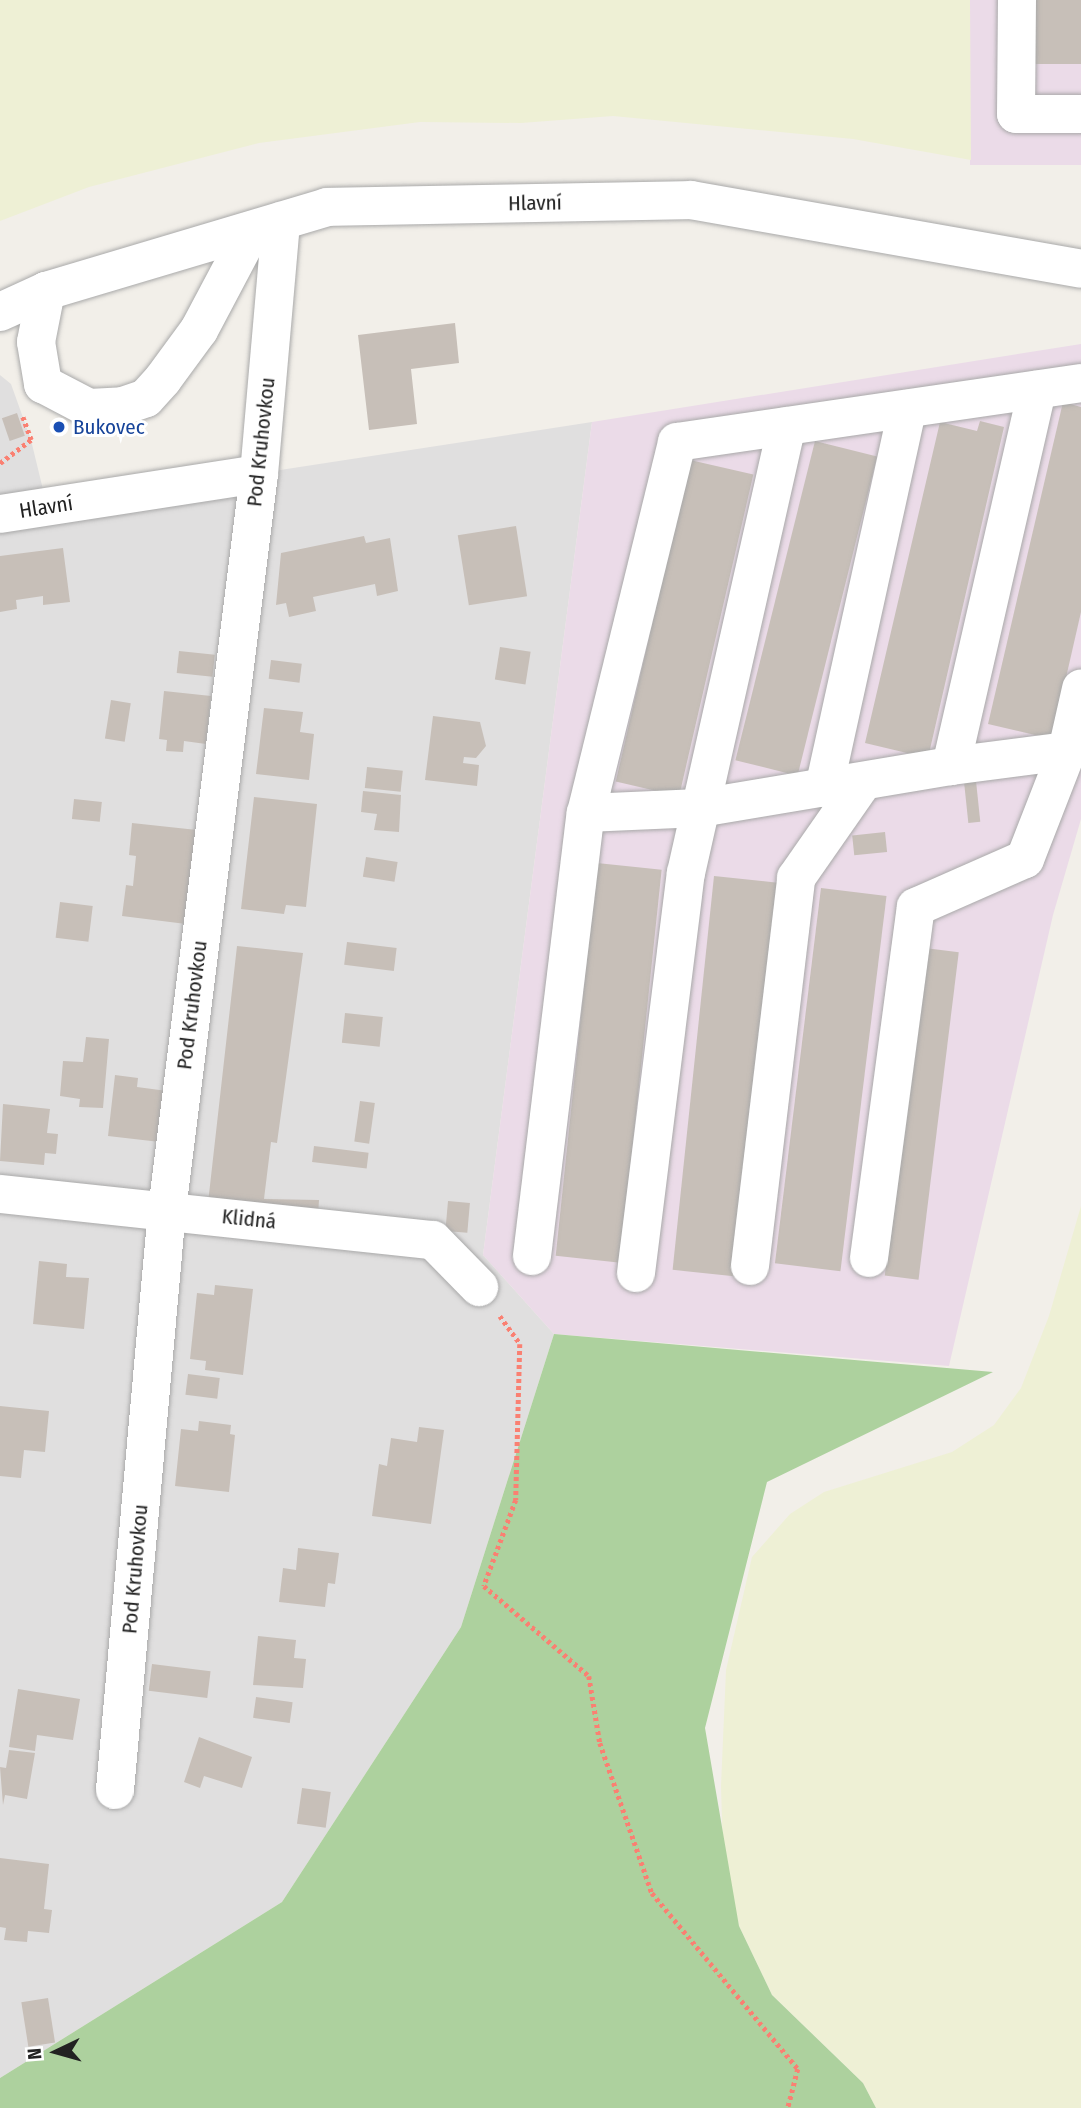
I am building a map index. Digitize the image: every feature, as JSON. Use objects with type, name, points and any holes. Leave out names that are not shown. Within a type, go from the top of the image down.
[{"type":"street","points":[[1017,0],[1016,114],[1081,114]]},
{"type":"street","name":"Hlavní","points":[[0,312],[46,290],[327,207],[691,200],[1081,269]]},
{"type":"street","points":[[46,290],[36,342],[43,384],[89,408],[123,406],[146,398],[163,379],[199,330],[267,225]]},
{"type":"street","name":"Pod Kruhovkou","points":[[115,1790],[167,1210],[259,474],[267,225]]},
{"type":"street","points":[[532,1256],[586,813],[677,442],[1081,383]]},
{"type":"street","points":[[951,766],[1037,390]]},
{"type":"street","points":[[824,789],[907,409]]},
{"type":"street","points":[[636,1273],[686,873],[787,426]]},
{"type":"street","name":"Hlavní","points":[[0,514],[259,474]]},
{"type":"street","points":[[869,1258],[916,907],[1025,859],[1067,751],[1081,689]]},
{"type":"street","points":[[586,813],[700,808],[951,766],[1067,751]]},
{"type":"street","points":[[750,1266],[796,878],[863,782]]},
{"type":"street","name":"Klidná","points":[[0,1194],[433,1240],[479,1287]]},
{"type":"path","points":[[0,463],[31,440],[19,407]]},
{"type":"path","points":[[479,1287],[520,1344],[516,1500],[484,1586],[589,1676],[600,1743],[652,1893],[798,2069],[788,2108]]},
{"type":"shaded area","points":[[970,0],[1081,0],[1081,165],[970,165]]},
{"type":"shaded area","points":[[1081,344],[1081,819],[1053,915],[949,1366],[554,1334],[483,1255],[592,422]]},
{"type":"shaded area","points":[[0,375],[11,384],[31,440],[47,506],[592,422],[483,1255],[554,1334],[461,1627],[282,1902],[0,2078]]},
{"type":"green space","points":[[0,0],[970,0],[971,160],[853,139],[613,116],[521,123],[420,122],[259,143],[89,187],[0,221]]},
{"type":"green space","points":[[1081,1206],[1081,2108],[876,2108],[863,2083],[772,1995],[739,1926],[723,1855],[721,1786],[726,1670],[752,1557],[790,1514],[824,1492],[952,1452],[994,1425],[1021,1388],[1049,1316]]},
{"type":"green space","points":[[554,1334],[993,1372],[767,1482],[705,1728],[739,1926],[772,1995],[863,2083],[876,2108],[0,2108],[0,2078],[282,1902],[461,1627]]},
{"type":"building","points":[[1029,0],[1081,0],[1081,64],[1029,64]]},
{"type":"building","points":[[455,323],[459,363],[411,369],[417,424],[369,430],[358,335]]},
{"type":"building","points":[[1063,402],[1081,407],[1081,612],[1052,739],[988,724]]},
{"type":"building","points":[[17,413],[25,436],[10,441],[2,418]]},
{"type":"building","points":[[980,421],[1004,427],[928,758],[865,743],[940,422],[977,431]]},
{"type":"building","points":[[815,441],[877,456],[798,776],[735,760]]},
{"type":"building","points":[[690,460],[753,475],[679,796],[616,782]]},
{"type":"building","points":[[516,526],[527,596],[469,605],[458,535]]},
{"type":"building","points":[[364,536],[366,543],[390,538],[398,591],[377,596],[375,584],[313,597],[316,611],[289,617],[286,603],[276,605],[281,553]]},
{"type":"building","points":[[63,548],[70,602],[43,605],[43,596],[16,600],[17,609],[0,612],[0,556]]},
{"type":"building","points":[[500,647],[531,652],[525,684],[495,680]]},
{"type":"building","points":[[179,651],[215,655],[213,677],[177,673]]},
{"type":"building","points":[[271,660],[302,664],[299,683],[269,679]]},
{"type":"building","points":[[164,691],[211,696],[206,744],[184,741],[183,752],[166,751],[167,740],[159,739]]},
{"type":"building","points":[[111,700],[131,703],[125,742],[105,739]]},
{"type":"building","points":[[264,708],[303,712],[300,732],[314,734],[309,780],[256,774]]},
{"type":"building","points":[[433,716],[480,722],[486,746],[476,758],[464,757],[463,763],[479,765],[477,786],[425,780]]},
{"type":"building","points":[[367,767],[403,771],[401,792],[365,788]]},
{"type":"building","points":[[976,781],[980,822],[968,823],[964,782]]},
{"type":"building","points":[[363,791],[401,795],[399,832],[374,830],[377,814],[361,812]]},
{"type":"building","points":[[254,797],[317,804],[306,907],[286,905],[284,914],[241,909]]},
{"type":"building","points":[[74,799],[102,802],[100,822],[72,819]]},
{"type":"building","points":[[132,823],[197,830],[186,924],[122,916],[126,885],[133,886],[136,856],[129,855]]},
{"type":"building","points":[[885,832],[887,852],[854,855],[852,835]]},
{"type":"building","points":[[366,857],[398,862],[394,882],[363,877]]},
{"type":"building","points":[[597,863],[662,870],[620,1263],[556,1256]]},
{"type":"building","points":[[714,876],[778,883],[736,1277],[673,1270]]},
{"type":"building","points":[[821,888],[887,896],[840,1271],[775,1263]]},
{"type":"building","points":[[60,902],[93,906],[88,942],[56,938]]},
{"type":"building","points":[[347,942],[397,948],[394,971],[344,965]]},
{"type":"building","points":[[237,946],[303,953],[277,1143],[271,1142],[264,1199],[319,1200],[318,1216],[208,1203]]},
{"type":"building","points":[[925,948],[959,952],[919,1280],[885,1276]]},
{"type":"building","points":[[345,1013],[383,1017],[380,1047],[342,1043]]},
{"type":"building","points":[[86,1037],[109,1039],[103,1108],[79,1107],[80,1099],[60,1096],[63,1061],[83,1062]]},
{"type":"building","points":[[115,1075],[138,1078],[137,1087],[167,1091],[160,1142],[108,1136]]},
{"type":"building","points":[[360,1101],[375,1103],[369,1144],[354,1142]]},
{"type":"building","points":[[3,1104],[50,1109],[47,1133],[58,1134],[56,1154],[45,1153],[44,1165],[0,1161]]},
{"type":"building","points":[[314,1146],[369,1153],[367,1169],[312,1162]]},
{"type":"building","points":[[448,1201],[470,1203],[467,1233],[445,1231]]},
{"type":"building","points":[[39,1261],[67,1264],[66,1277],[89,1278],[84,1329],[33,1324]]},
{"type":"building","points":[[215,1285],[253,1289],[243,1375],[205,1370],[206,1361],[190,1359],[197,1293],[214,1295]]},
{"type":"building","points":[[188,1374],[220,1378],[217,1399],[185,1395]]},
{"type":"building","points":[[0,1406],[49,1411],[45,1452],[24,1450],[21,1478],[0,1476]]},
{"type":"building","points":[[199,1421],[231,1425],[230,1434],[235,1435],[229,1492],[175,1486],[181,1429],[198,1431]]},
{"type":"building","points":[[419,1427],[444,1430],[431,1524],[372,1516],[379,1464],[387,1466],[391,1438],[417,1442]]},
{"type":"building","points":[[298,1548],[339,1553],[335,1584],[328,1583],[325,1607],[279,1602],[283,1568],[296,1570]]},
{"type":"building","points":[[258,1636],[296,1640],[294,1658],[306,1659],[303,1688],[253,1685]]},
{"type":"building","points":[[152,1664],[211,1671],[207,1698],[149,1691]]},
{"type":"building","points":[[18,1689],[80,1699],[73,1740],[37,1735],[35,1751],[9,1747]]},
{"type":"building","points":[[256,1697],[293,1702],[290,1723],[253,1718]]},
{"type":"building","points":[[199,1737],[252,1757],[242,1788],[204,1776],[200,1788],[184,1782]]},
{"type":"building","points":[[9,1750],[35,1753],[27,1799],[5,1795],[3,1805],[0,1767],[6,1768]]},
{"type":"building","points":[[302,1788],[331,1792],[326,1828],[297,1824]]},
{"type":"building","points":[[0,1858],[49,1864],[44,1909],[52,1910],[49,1933],[28,1931],[27,1942],[4,1940],[6,1928],[0,1927]]},
{"type":"building","points":[[48,1998],[55,2042],[28,2047],[21,2002]]},
{"type":"place","name":"Bukovec","points":[[59,427]]}]
